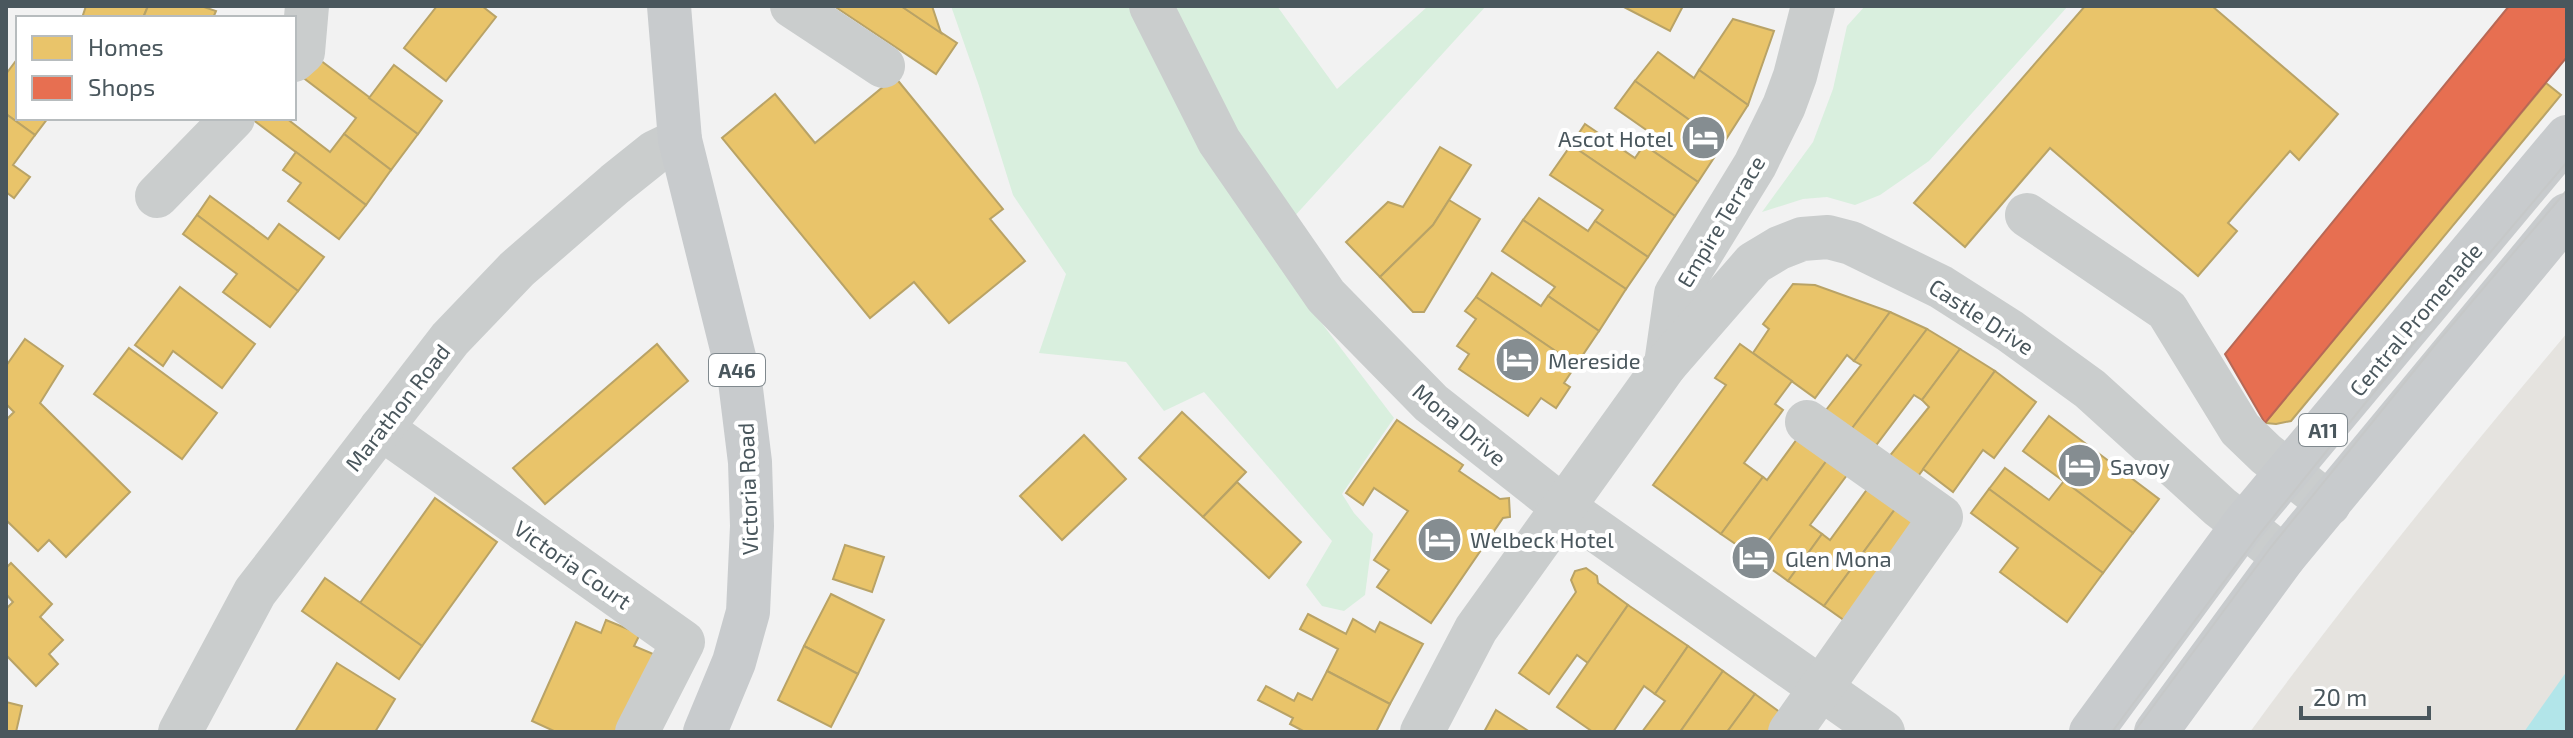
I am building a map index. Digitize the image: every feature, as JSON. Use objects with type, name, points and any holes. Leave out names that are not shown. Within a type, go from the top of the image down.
[{"type":"main road","name":"Victoria Road","points":[[669,6],[680,140],[740,381],[750,462],[752,526],[748,612],[734,662],[705,732]]},
{"type":"main road","name":"Central Promenade","points":[[2091,732],[2243,525],[2567,137]]},
{"type":"main road","name":"A11","points":[[2156,732],[2284,557],[2567,215]]},
{"type":"street","points":[[296,58],[303,52],[307,6]]},
{"type":"street","points":[[792,6],[883,66]]},
{"type":"street","name":"Mona Drive","points":[[1151,6],[1219,141],[1326,296],[1431,403],[1563,507],[1883,732]]},
{"type":"street","name":"Empire Terrace","points":[[1422,732],[1476,629],[1666,364],[1676,294],[1755,165],[1784,106],[1813,6]]},
{"type":"street","points":[[157,196],[231,120]]},
{"type":"street","name":"Marathon Road","points":[[180,732],[255,592],[450,339],[517,269],[655,152],[680,140]]},
{"type":"street","points":[[2027,215],[2167,310],[2240,429],[2329,504]]},
{"type":"street","name":"Castle Drive","points":[[1666,364],[1754,263],[1802,239],[1828,237],[1851,243],[1941,287],[2090,389],[2243,525],[2284,557]]},
{"type":"street","points":[[1790,732],[1941,517],[1807,422]]},
{"type":"street","name":"Victoria Court","points":[[381,428],[683,642],[637,732]]},
{"type":"green space","points":[[951,6],[1277,6],[1337,89],[1428,6],[1486,6],[1292,219],[1314,313],[1394,418],[1342,494],[1373,534],[1365,595],[1344,611],[1322,606],[1306,585],[1332,541],[1204,392],[1164,411],[1126,362],[1039,353],[1066,274],[1013,195]]},
{"type":"green space","points":[[1865,6],[2068,6],[1929,161],[1880,195],[1855,205],[1827,197],[1803,199],[1762,212],[1813,142],[1833,89],[1847,26]]},
{"type":"sand","points":[[2567,333],[2567,732],[2250,732],[2405,530]]},
{"type":"water","points":[[2567,671],[2567,732],[2524,732]]},
{"type":"building: Homes","points":[[86,6],[148,6],[144,16],[83,16]]},
{"type":"building: Homes","points":[[148,6],[201,6],[216,11],[214,16],[144,16]]},
{"type":"building: Homes","points":[[437,6],[482,6],[496,17],[446,81],[404,48]]},
{"type":"building: Homes","points":[[834,6],[901,6],[957,43],[936,74]]},
{"type":"building: Homes","points":[[901,6],[932,6],[941,33]]},
{"type":"building: Homes","points":[[1622,6],[1683,6],[1670,31]]},
{"type":"building: Homes","points":[[2085,6],[2212,6],[2338,114],[2299,160],[2290,151],[2228,223],[2237,231],[2198,276],[2050,148],[1965,247],[1914,203]]},
{"type":"building: Homes","points":[[1733,19],[1774,31],[1748,105],[1699,70]]},
{"type":"building: Homes","points":[[1658,52],[1694,78],[1699,70],[1748,105],[1723,144],[1635,81]]},
{"type":"building: Homes","points":[[316,57],[418,134],[391,170],[344,134],[356,118],[301,76]]},
{"type":"building: Homes","points":[[16,61],[16,120],[46,120],[35,135],[6,114],[6,74]]},
{"type":"building: Homes","points":[[394,65],[442,101],[418,134],[369,98]]},
{"type":"building: Homes","points":[[895,77],[1003,209],[990,219],[1025,261],[949,323],[914,282],[870,318],[722,138],[775,94],[815,143]]},
{"type":"building: Homes","points":[[1635,81],[1723,144],[1698,182],[1644,145],[1652,134],[1615,108]]},
{"type":"building: Homes","points":[[2546,83],[2561,95],[2291,421],[2265,423]]},
{"type":"building: Homes","points":[[6,114],[35,135],[13,165],[30,177],[14,198],[6,192]]},
{"type":"building: Homes","points":[[253,120],[289,120],[330,152],[344,134],[391,170],[366,205]]},
{"type":"building: Homes","points":[[1585,124],[1635,158],[1644,145],[1698,182],[1675,216],[1571,145]]},
{"type":"building: Homes","points":[[1571,145],[1675,216],[1648,257],[1595,221],[1603,210],[1550,175]]},
{"type":"building: Homes","points":[[1440,147],[1471,165],[1433,225],[1380,277],[1346,242],[1388,202],[1403,207]]},
{"type":"building: Homes","points":[[296,152],[366,205],[339,239],[288,201],[301,183],[283,170]]},
{"type":"building: Homes","points":[[210,196],[268,239],[279,224],[324,257],[298,291],[197,215]]},
{"type":"building: Homes","points":[[1539,198],[1588,231],[1595,221],[1648,257],[1626,289],[1523,220]]},
{"type":"building: Homes","points":[[1449,200],[1480,219],[1424,312],[1413,312],[1380,277],[1433,225]]},
{"type":"building: Homes","points":[[197,215],[298,291],[270,327],[223,292],[237,274],[183,234]]},
{"type":"building: Homes","points":[[1523,220],[1626,289],[1599,331],[1548,296],[1555,287],[1502,251]]},
{"type":"building: Homes","points":[[1492,273],[1541,306],[1548,296],[1599,331],[1576,365],[1476,297]]},
{"type":"building: Homes","points":[[1793,284],[1815,285],[1890,312],[1854,361],[1847,355],[1815,398],[1753,353],[1769,329],[1763,324]]},
{"type":"building: Homes","points":[[180,287],[255,344],[222,388],[173,351],[163,366],[135,345]]},
{"type":"building: Homes","name":"Mereside","points":[[1476,297],[1576,365],[1564,383],[1570,387],[1556,408],[1541,398],[1528,416],[1459,369],[1469,354],[1457,346],[1476,319],[1465,311]]},
{"type":"building: Homes","points":[[1890,312],[1927,329],[1850,431],[1826,410],[1861,365],[1854,361]]},
{"type":"building: Homes","points":[[1927,329],[1960,349],[1922,400],[1914,395],[1874,448],[1850,431]]},
{"type":"building: Homes","points":[[25,339],[63,366],[40,403],[130,492],[66,557],[49,540],[38,551],[6,520],[6,420],[14,412],[6,404],[6,366]]},
{"type":"building: Homes","points":[[657,344],[688,381],[545,504],[513,468]]},
{"type":"building: Homes","points":[[1740,344],[1792,381],[1775,404],[1783,410],[1744,463],[1763,477],[1721,534],[1653,485],[1726,385],[1715,378]]},
{"type":"building: Homes","points":[[129,348],[217,413],[182,459],[94,394]]},
{"type":"building: Homes","points":[[1960,349],[1995,371],[1916,479],[1888,458],[1929,407],[1922,400]]},
{"type":"building: Homes","points":[[1995,371],[2036,402],[1994,458],[1983,450],[1953,492],[1923,469]]},
{"type":"building: Homes","points":[[1182,412],[1246,472],[1203,517],[1139,458]]},
{"type":"building: Homes","name":"Savoy","points":[[2049,416],[2159,499],[2133,533],[2023,451]]},
{"type":"building: Homes","name":"Welbeck Hotel","points":[[1397,420],[1463,465],[1459,471],[1500,499],[1509,498],[1510,517],[1503,518],[1431,623],[1377,587],[1389,570],[1374,560],[1408,511],[1374,488],[1363,505],[1346,493]]},
{"type":"building: Homes","points":[[1084,435],[1126,479],[1062,540],[1020,496]]},
{"type":"building: Homes","points":[[1800,435],[1830,456],[1756,558],[1721,534],[1763,477],[1767,480]]},
{"type":"building: Homes","points":[[1830,456],[1850,471],[1810,525],[1822,534],[1788,581],[1756,558]]},
{"type":"building: Homes","points":[[2005,468],[2049,500],[2064,481],[2133,533],[2103,573],[1989,489]]},
{"type":"building: Homes","points":[[1237,482],[1301,542],[1269,578],[1203,517]]},
{"type":"building: Homes","points":[[1871,484],[1898,505],[1824,606],[1788,581],[1822,534],[1830,540]]},
{"type":"building: Homes","points":[[1989,489],[2103,573],[2067,622],[2000,572],[2018,548],[1971,513]]},
{"type":"building: Homes","points":[[435,498],[497,542],[422,646],[360,603]]},
{"type":"building: Homes","points":[[1898,505],[1918,519],[1855,628],[1824,606]]},
{"type":"building: Homes","points":[[845,545],[884,557],[872,592],[833,579]]},
{"type":"building: Homes","points":[[11,563],[52,604],[40,617],[63,640],[49,654],[58,664],[36,686],[6,655],[6,609],[13,602],[6,594],[6,568]]},
{"type":"building: Homes","points":[[1586,568],[1597,576],[1598,583],[1628,605],[1588,663],[1577,655],[1549,694],[1519,673],[1576,592],[1571,580],[1575,571]]},
{"type":"building: Homes","points":[[325,578],[422,646],[399,679],[302,611]]},
{"type":"building: Homes","points":[[831,594],[884,620],[858,674],[804,646]]},
{"type":"building: Homes","points":[[1628,605],[1688,646],[1655,694],[1644,686],[1613,732],[1593,732],[1557,707]]},
{"type":"building: Homes","points":[[1308,614],[1346,634],[1353,619],[1375,632],[1380,622],[1423,644],[1390,704],[1327,671],[1338,649],[1300,629]]},
{"type":"building: Homes","points":[[606,620],[640,634],[634,646],[658,656],[624,732],[556,732],[532,721],[576,622],[601,633]]},
{"type":"building: Homes","points":[[804,646],[858,674],[831,727],[778,700]]},
{"type":"building: Homes","points":[[1688,646],[1723,671],[1680,732],[1642,732],[1665,701],[1655,694]]},
{"type":"building: Homes","points":[[337,663],[395,699],[375,732],[295,732]]},
{"type":"building: Homes","points":[[1327,671],[1390,704],[1376,732],[1305,732],[1290,724],[1293,718],[1258,700],[1266,686],[1294,701],[1298,693],[1312,700]]},
{"type":"building: Homes","points":[[1723,671],[1755,694],[1727,732],[1680,732]]},
{"type":"building: Homes","points":[[1755,694],[1785,716],[1773,732],[1727,732]]},
{"type":"building: Homes","points":[[6,702],[22,706],[16,732],[6,732]]},
{"type":"building: Homes","points":[[1496,710],[1530,732],[1484,732]]},
{"type":"building: Shops","points":[[2509,6],[2567,6],[2567,57],[2265,423],[2225,354]]},
{"type":"tram line","points":[[2112,732],[2258,536],[2421,334],[2567,162]]},
{"type":"tram line","points":[[2134,732],[2271,547],[2435,345],[2567,190]]},
{"type":"place","name":"Ascot Hotel","points":[[1704,138]]},
{"type":"place","name":"Mereside","points":[[1517,360]]},
{"type":"place","name":"Savoy","points":[[2079,466]]},
{"type":"place","name":"Welbeck Hotel","points":[[1439,539]]},
{"type":"place","name":"Glen Mona","points":[[1754,558]]}]
